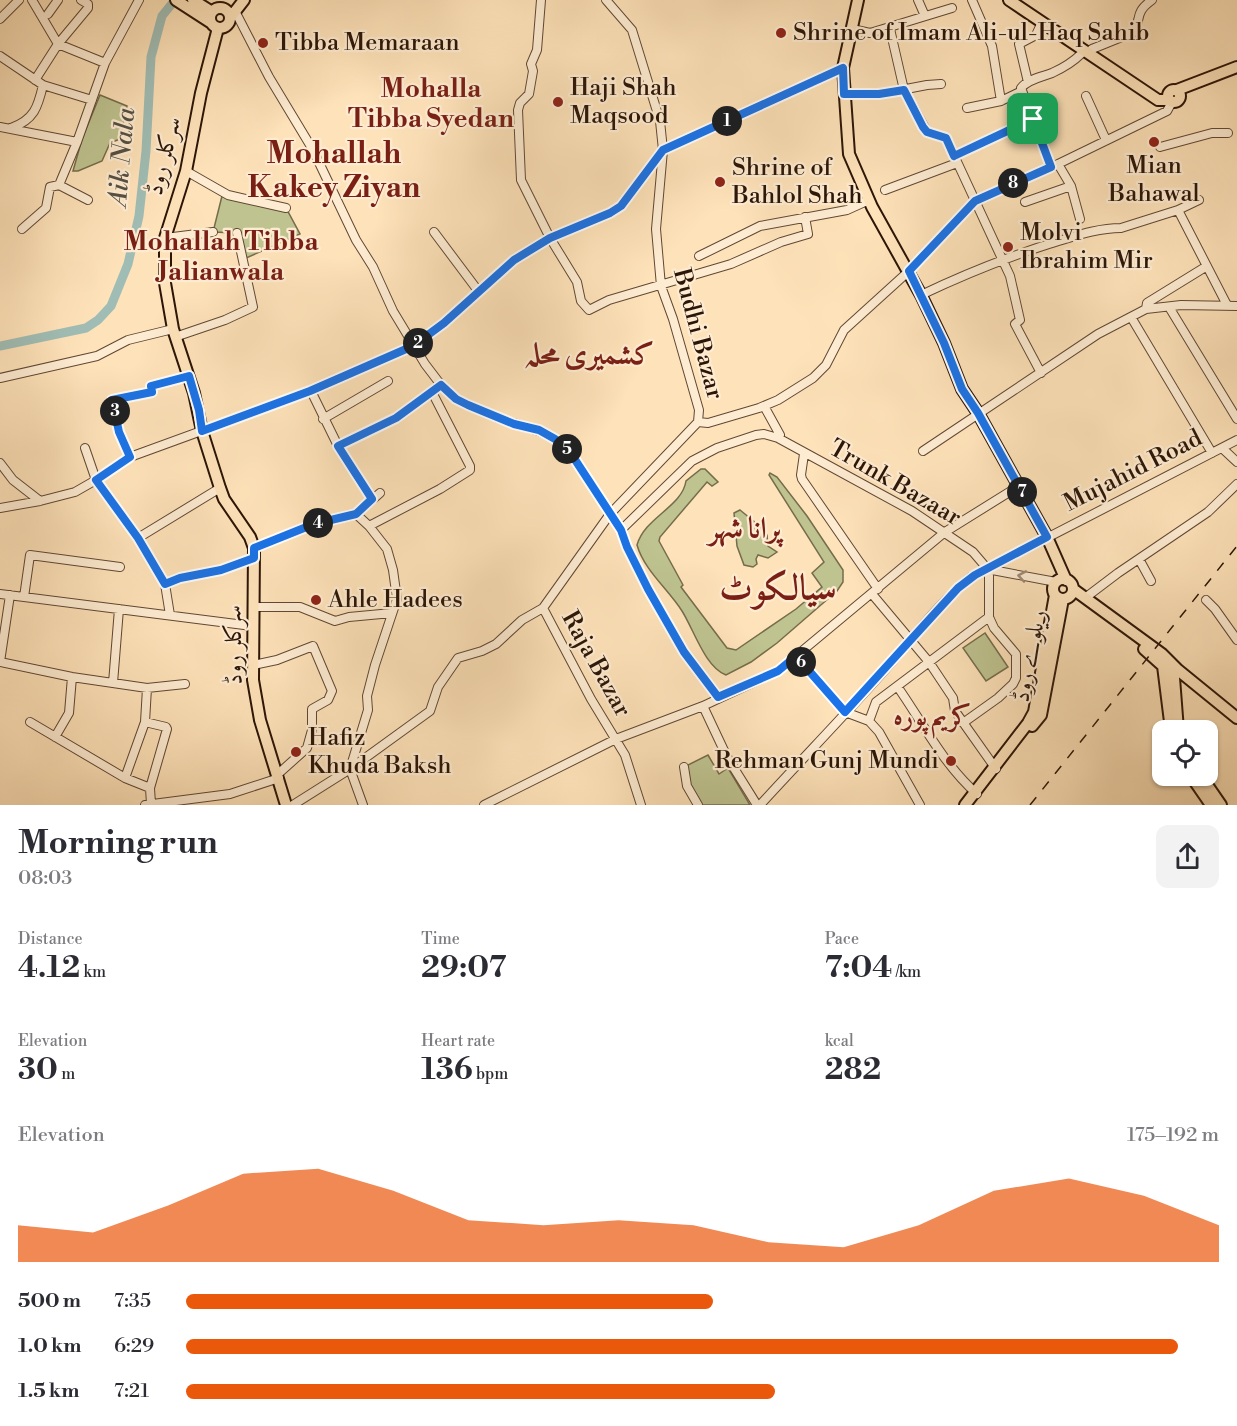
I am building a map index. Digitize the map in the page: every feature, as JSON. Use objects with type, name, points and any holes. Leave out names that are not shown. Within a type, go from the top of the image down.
[{"type":"main road","points":[[176,0],[216,13],[244,0]]},
{"type":"main road","points":[[858,0],[843,68],[849,154],[869,200],[921,295],[944,343],[962,389],[978,413],[1047,537],[1061,581],[1071,583],[1066,595]]},
{"type":"main road","points":[[1009,0],[1087,49],[1173,97],[1237,74]]},
{"type":"main road","points":[[1020,0],[1087,49]]},
{"type":"main road","name":"سرکلر روڈ","points":[[216,13],[208,71],[201,93],[186,171],[165,238],[165,284],[174,333],[189,376],[199,410],[202,431],[220,488],[224,499],[250,537],[254,553],[253,680],[260,720],[286,805]]},
{"type":"main road","points":[[1173,97],[1237,67]]},
{"type":"main road","name":"ریلوے روڈ","points":[[970,805],[995,768],[1041,715],[1066,595],[1053,588],[1061,581]]},
{"type":"main road","points":[[1066,595],[1086,598],[1156,650],[1168,666],[1176,720]]},
{"type":"main road","points":[[1066,595],[1168,666],[1237,718]]},
{"type":"main road","points":[[1168,666],[1171,720]]},
{"type":"main road","points":[[1198,786],[1211,805]]},
{"type":"main road","points":[[1208,786],[1221,805]]},
{"type":"main road","points":[[965,805],[976,794]]},
{"type":"street","points":[[0,19],[20,0]]},
{"type":"street","points":[[32,0],[58,44],[105,63]]},
{"type":"street","points":[[48,14],[58,0]]},
{"type":"street","points":[[35,80],[58,44],[88,8],[88,4],[81,0]]},
{"type":"street","points":[[59,185],[105,63],[139,0]]},
{"type":"street","points":[[541,0],[537,50],[531,64],[533,71],[530,94],[520,103],[518,110],[521,180],[550,238],[577,282],[581,301],[589,310],[609,300],[731,264],[781,242],[808,234],[805,218]]},
{"type":"street","name":"Budhi Bazar","points":[[606,0],[632,30],[660,121],[663,150],[656,229],[661,286],[673,319],[699,410],[698,422]]},
{"type":"street","points":[[918,0],[925,16]]},
{"type":"street","points":[[972,0],[992,46],[1001,101]]},
{"type":"street","points":[[1080,219],[1071,186],[1055,165],[1033,119],[1022,86],[1067,65],[1087,49],[1134,32],[1139,13],[1152,0]]},
{"type":"street","points":[[852,30],[870,33],[890,29],[952,8]]},
{"type":"street","points":[[216,13],[269,77],[314,150],[356,240],[373,267],[393,311],[413,346],[441,385],[456,399],[514,424],[539,430],[555,439],[570,452],[621,530],[648,589],[684,652],[718,697]]},
{"type":"street","points":[[1028,82],[1019,44],[1036,34],[1042,22]]},
{"type":"street","points":[[890,29],[904,90],[927,132],[946,138],[1010,276],[1020,320],[1015,324],[1041,373]]},
{"type":"street","points":[[0,56],[43,85],[92,100]]},
{"type":"street","points":[[0,507],[40,501],[75,492],[130,457],[310,391],[413,346],[435,331],[514,260],[550,238],[610,213],[621,206],[663,150],[843,68]]},
{"type":"street","points":[[844,94],[879,94],[940,84]]},
{"type":"street","points":[[4,128],[30,119],[39,101],[43,85]]},
{"type":"street","points":[[967,108],[1001,101],[1022,91]]},
{"type":"street","points":[[1086,96],[1106,140]]},
{"type":"street","points":[[293,805],[350,769],[430,711],[438,687],[458,658],[496,644],[522,620],[543,608],[610,514],[698,422],[708,423],[764,406],[813,378],[826,365],[844,330],[909,271],[975,201],[1167,111],[1173,97]]},
{"type":"street","points":[[885,190],[955,159],[1033,119]]},
{"type":"street","points":[[4,128],[77,142]]},
{"type":"street","points":[[1160,147],[1212,134],[1228,133]]},
{"type":"street","points":[[186,171],[228,195],[286,208]]},
{"type":"street","points":[[22,230],[46,208],[50,187],[59,185],[88,200]]},
{"type":"street","points":[[1025,202],[1071,186]]},
{"type":"street","points":[[699,256],[760,226],[847,210],[869,200]]},
{"type":"street","points":[[921,295],[1002,259],[1084,233],[1112,227],[1121,228],[1178,210],[1199,200]]},
{"type":"street","points":[[1178,210],[1227,305]]},
{"type":"street","points":[[165,238],[213,232]]},
{"type":"street","points":[[434,232],[479,292]]},
{"type":"street","points":[[0,378],[97,356],[128,340],[174,333],[225,320],[253,307],[237,233]]},
{"type":"street","points":[[1146,309],[1147,303],[1207,266]]},
{"type":"street","points":[[923,451],[1098,334],[1146,309],[1237,306]]},
{"type":"street","points":[[1169,307],[1237,419]]},
{"type":"street","points":[[1131,317],[1212,453]]},
{"type":"street","points":[[130,457],[119,432],[112,400],[152,392],[151,386],[189,376]]},
{"type":"street","points":[[323,418],[388,381]]},
{"type":"street","points":[[338,446],[396,418],[441,385]]},
{"type":"street","points":[[310,391],[338,446],[372,499]]},
{"type":"street","points":[[369,526],[440,489],[470,470],[432,392]]},
{"type":"street","points":[[621,530],[692,461],[717,448],[756,435],[764,434],[778,438],[780,435],[764,406]]},
{"type":"street","name":"Trunk Bazaar","points":[[778,438],[912,511],[972,552],[987,569]]},
{"type":"street","name":"Mujahid Road","points":[[759,805],[910,639],[971,577],[1237,440]]},
{"type":"street","points":[[85,448],[96,480],[138,538],[165,584],[170,615]]},
{"type":"street","points":[[1222,448],[1237,462]]},
{"type":"street","points":[[804,454],[802,479],[875,591],[929,662],[953,698],[955,711],[995,768]]},
{"type":"street","points":[[0,463],[12,480],[40,501]]},
{"type":"street","points":[[1086,598],[1208,512],[1237,484]]},
{"type":"street","points":[[484,805],[616,739],[703,706],[718,697],[778,671],[945,532],[1019,486]]},
{"type":"street","points":[[138,538],[220,488]]},
{"type":"street","points":[[165,584],[180,578],[221,570],[314,524],[356,514],[380,493]]},
{"type":"street","points":[[356,514],[387,549],[393,570],[396,599],[372,675],[367,696],[368,710],[350,769],[363,805]]},
{"type":"street","points":[[24,597],[30,555],[120,567]]},
{"type":"street","points":[[1139,559],[1151,581]]},
{"type":"street","points":[[963,723],[998,698],[1016,678],[1016,654],[994,628],[989,617],[987,569],[1061,581]]},
{"type":"street","points":[[0,594],[252,626]]},
{"type":"street","points":[[10,595],[0,662],[72,677],[147,688],[185,684]]},
{"type":"street","points":[[1206,600],[1237,640]]},
{"type":"street","points":[[254,607],[300,607],[335,621],[392,612]]},
{"type":"street","name":"Raja Bazar","points":[[543,608],[591,699],[625,755],[641,805]]},
{"type":"street","points":[[113,683],[120,609]]},
{"type":"street","points":[[869,721],[876,702],[989,617]]},
{"type":"street","points":[[145,722],[167,729],[150,788],[148,805],[230,794],[279,776],[307,748],[312,730],[312,709],[328,700],[332,691],[313,646],[277,660],[253,665]]},
{"type":"street","points":[[796,656],[845,712],[869,721],[879,732],[920,805]]},
{"type":"street","points":[[55,737],[69,713],[72,677]]},
{"type":"street","points":[[897,686],[961,780],[976,794]]},
{"type":"street","points":[[124,778],[145,722],[147,688]]},
{"type":"street","points":[[703,706],[727,757],[759,805]]},
{"type":"street","points":[[30,722],[124,778],[150,788]]},
{"type":"street","points":[[684,767],[687,786],[698,805]]},
{"type":"green space","points":[[100,95],[127,106],[120,139],[110,143],[102,161],[73,171],[82,139]]},
{"type":"green space","points":[[223,192],[286,208],[300,234],[244,259],[237,233],[213,232]]},
{"type":"green space","points":[[701,469],[705,469],[718,482],[712,486],[707,482],[659,541],[683,585],[681,587],[727,648],[736,650],[796,609],[822,587],[812,573],[824,562],[769,475],[770,473],[777,477],[807,516],[843,570],[843,582],[837,591],[777,643],[751,662],[726,675],[719,671],[706,656],[682,611],[645,563],[637,545],[647,527],[678,498],[686,481]]},
{"type":"green space","points":[[740,510],[762,528],[767,535],[768,546],[777,552],[768,558],[758,555],[757,564],[753,567],[744,565],[737,546],[734,513]]},
{"type":"green space","points":[[985,633],[1008,667],[986,681],[963,648]]},
{"type":"green space","points":[[708,755],[719,774],[728,768],[750,805],[698,805],[684,767]]},
{"type":"waterway","name":"Aik Nala","points":[[0,346],[86,328],[98,320],[111,306],[128,264],[139,216],[146,151],[151,57],[162,16],[175,0]]},
{"type":"railway","points":[[1030,805],[1237,546]]},
{"type":"place","name":"Shrine of Imam Ali-ul-Haq Sahib","points":[[781,33]]},
{"type":"place","name":"Tibba Memaraan","points":[[263,43]]},
{"type":"place","name":"Haji Shah Maqsood","points":[[558,102]]},
{"type":"place","name":"Mian Bahawal","points":[[1154,142]]},
{"type":"place","name":"Shrine of Bahlol Shah","points":[[720,182]]},
{"type":"place","name":"Molvi Ibrahim Mir","points":[[1008,247]]},
{"type":"place","name":"Ahle Hadees","points":[[316,600]]},
{"type":"place","name":"Hafiz Khuda Baksh","points":[[296,752]]},
{"type":"place","name":"Rehman Gunj Mundi","points":[[951,761]]},
{"type":"district","name":"Mohalla Tibba Syedan","points":[[431,104]]},
{"type":"district","name":"Mohallah Kakey Ziyan","points":[[334,172]]},
{"type":"district","name":"Mohallah Tibba Jalianwala","points":[[221,257]]},
{"type":"district","name":"کشمیری محلہ","points":[[589,355]]},
{"type":"district","name":"پرانا شہر","points":[[745,529]]},
{"type":"district","name":"سیالکوٹ","points":[[778,588]]},
{"type":"district","name":"کریم پورہ","points":[[932,717]]},
{"type":"route","points":[[843,68],[844,94],[879,94],[904,90],[923,127],[927,132],[946,138],[954,156],[1033,119],[1051,167],[980,197],[909,271],[944,343],[962,389],[978,413],[1047,537],[971,577],[958,588],[845,712],[796,656],[778,671],[718,697],[684,652],[648,589],[621,530],[570,452],[555,439],[539,430],[514,424],[456,399],[441,385],[396,418],[367,434],[338,446],[372,499],[356,514],[314,524],[254,548],[254,558],[221,570],[180,578],[165,584],[138,538],[96,480],[130,457],[119,432],[112,400],[152,392],[151,386],[189,376],[199,410],[202,431],[310,391],[413,346],[444,323],[514,260],[550,238],[610,213],[621,206],[663,150],[843,68]]}]
